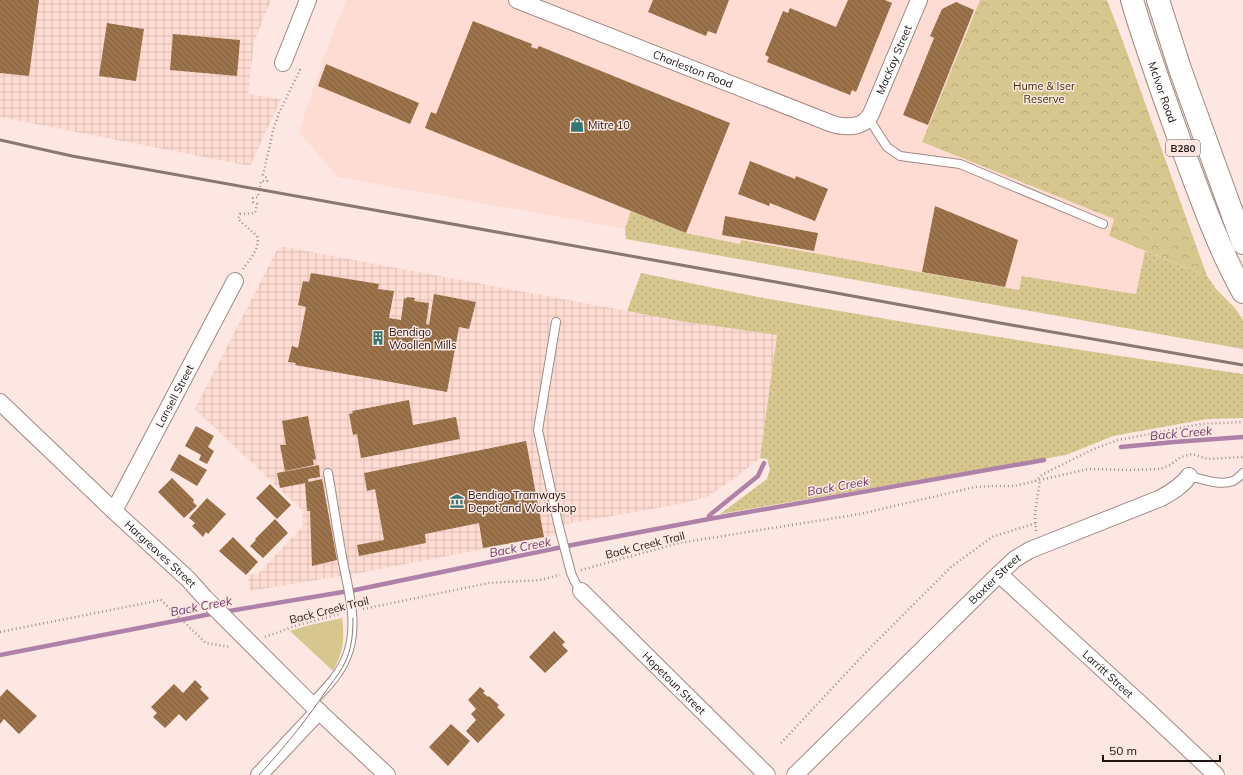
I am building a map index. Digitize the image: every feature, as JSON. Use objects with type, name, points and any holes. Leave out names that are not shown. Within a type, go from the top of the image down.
[{"type":"main road","name":"McIvor Road","points":[[1132,0],[1154,70],[1208,217],[1231,271],[1243,292]]},
{"type":"main road","name":"B280","points":[[1158,0],[1182,76],[1243,243]]},
{"type":"street","points":[[283,63],[308,0]]},
{"type":"street","name":"Charleston Road","points":[[517,0],[830,123],[846,126],[861,124],[869,119]]},
{"type":"street","name":"MacKay Street","points":[[869,119],[919,0]]},
{"type":"street","name":"Lansell Street","points":[[114,511],[235,281]]},
{"type":"street","name":"Hargreaves Street","points":[[0,402],[114,511],[188,579],[205,598],[315,707],[387,775]]},
{"type":"street","name":"Baxter Street","points":[[795,775],[1015,559],[1037,547],[1157,500],[1176,489],[1189,476]]},
{"type":"street","name":"Larritt Street","points":[[999,574],[1216,775]]},
{"type":"street","name":"Hopetoun Street","points":[[581,591],[767,775]]},
{"type":"street","points":[[259,775],[315,707]]},
{"type":"lane","points":[[869,119],[887,147],[900,156],[960,164],[1103,224]]},
{"type":"lane","points":[[556,322],[538,430],[558,523],[575,582],[581,591]]},
{"type":"lane","points":[[315,707],[336,677],[346,659],[352,638],[353,628],[351,608],[328,473]]},
{"type":"lane","name":"Baxter Street","points":[[1189,476],[1216,482],[1228,482],[1243,473]]},
{"type":"path","points":[[235,281],[258,244],[256,236],[238,219],[240,214],[255,213],[257,204],[253,202],[253,198],[258,197],[261,182],[266,181],[267,178],[263,175],[274,127],[279,113],[300,70],[283,63]]},
{"type":"path","name":"Back Creek Trail","points":[[1035,482],[1042,475],[1094,449],[1118,440],[1201,424],[1243,422]]},
{"type":"path","name":"Back Creek Trail","points":[[264,638],[298,625],[351,608],[488,583],[540,580],[571,569],[679,543],[860,514],[975,488],[1014,486],[1088,469],[1161,470],[1181,457],[1192,454],[1208,459],[1243,457]]},
{"type":"path","points":[[1037,547],[1035,513],[1040,480]]},
{"type":"path","points":[[781,742],[873,645],[951,567],[992,537],[1036,523]]},
{"type":"path","points":[[0,632],[161,600],[206,643],[233,647]]},
{"type":"shaded area","points":[[0,0],[271,0],[254,42],[248,94],[281,99],[250,166],[0,117]]},
{"type":"shaded area","points":[[346,0],[980,0],[922,142],[1114,219],[1109,236],[1145,251],[1136,294],[1023,276],[1019,290],[741,240],[740,244],[686,233],[632,211],[625,229],[338,177],[299,132],[323,59]]},
{"type":"shaded area","points":[[279,246],[680,321],[777,334],[760,458],[707,497],[680,504],[555,526],[556,535],[354,574],[250,591],[248,575],[259,573],[303,526],[302,510],[195,409]]},
{"type":"green space","name":"Hume & Iser Reserve","points":[[980,0],[1107,0],[1207,276],[1109,236],[1114,219],[922,142]]},
{"type":"green space","points":[[631,211],[686,233],[740,244],[741,240],[1019,290],[1022,276],[1136,294],[1145,251],[1207,276],[1216,289],[1235,308],[1243,320],[1243,349],[626,239],[625,229]]},
{"type":"green space","points":[[641,273],[758,297],[910,323],[1243,374],[1243,418],[1207,419],[1113,436],[1066,455],[720,514],[767,479],[770,469],[767,459],[760,458],[777,335],[680,321],[627,311]]},
{"type":"green space","points":[[342,618],[343,632],[341,651],[333,671],[290,631]]},
{"type":"building","points":[[0,0],[39,0],[29,76],[0,73]]},
{"type":"building","points":[[653,0],[729,0],[716,34],[708,31],[706,36],[648,12]]},
{"type":"building","points":[[848,0],[885,0],[892,3],[856,92],[852,90],[850,95],[767,62],[769,57],[765,55],[783,11],[788,13],[790,8],[836,27]]},
{"type":"building","points":[[956,2],[974,10],[928,125],[903,115],[934,38],[930,36],[942,9]]},
{"type":"building","name":"Mitre 10","points":[[473,21],[532,44],[531,47],[537,49],[539,46],[730,123],[686,233],[425,128],[431,112],[436,114]]},
{"type":"building","points":[[107,23],[144,29],[136,81],[99,76]]},
{"type":"building","points":[[173,34],[240,40],[237,76],[170,70]]},
{"type":"building","points":[[326,64],[419,103],[410,124],[318,86]]},
{"type":"building","points":[[750,161],[795,179],[796,176],[828,189],[815,221],[770,203],[769,206],[738,194]]},
{"type":"building","points":[[935,206],[1018,240],[1005,287],[922,272]]},
{"type":"building","points":[[725,216],[818,233],[814,251],[722,235]]},
{"type":"building","name":"Bendigo Woollen Mills","points":[[311,273],[379,284],[378,289],[394,291],[389,318],[401,320],[404,298],[406,299],[407,297],[415,298],[414,301],[429,303],[426,324],[429,325],[434,294],[476,302],[469,329],[459,327],[447,392],[295,365],[296,363],[288,362],[292,346],[298,348],[306,307],[298,305],[303,281],[309,282]]},
{"type":"building","points":[[409,400],[413,425],[456,417],[460,439],[361,458],[357,434],[353,435],[349,414],[353,413],[352,411]]},
{"type":"building","points":[[308,416],[316,459],[313,460],[314,465],[285,471],[280,445],[286,445],[282,421]]},
{"type":"building","points":[[196,426],[214,436],[208,447],[214,451],[207,464],[199,460],[201,455],[185,446]]},
{"type":"building","name":"Bendigo Tramways Depot and Workshop","points":[[526,441],[544,537],[483,548],[479,523],[425,534],[426,543],[359,556],[357,545],[384,540],[375,489],[367,491],[364,473]]},
{"type":"building","points":[[179,454],[207,470],[197,486],[170,470]]},
{"type":"building","points":[[319,465],[320,477],[308,479],[308,482],[322,479],[337,560],[312,566],[310,511],[307,511],[305,483],[280,488],[277,473]]},
{"type":"building","points":[[172,478],[194,500],[193,502],[197,506],[184,518],[158,492]]},
{"type":"building","points":[[270,484],[291,505],[277,519],[256,498]]},
{"type":"building","points":[[207,498],[226,514],[208,534],[206,532],[203,537],[192,526],[195,523],[189,518]]},
{"type":"building","points":[[275,519],[288,533],[263,558],[250,546]]},
{"type":"building","points":[[233,537],[258,562],[246,575],[219,551]]},
{"type":"building","points":[[554,631],[565,642],[562,645],[568,651],[545,673],[529,657]]},
{"type":"building","points":[[195,680],[202,687],[200,689],[209,698],[186,721],[179,714],[165,728],[153,717],[157,713],[151,707],[174,684],[183,693]]},
{"type":"building","points":[[480,687],[485,691],[483,693],[499,705],[497,707],[505,715],[478,743],[466,731],[476,720],[471,714],[476,709],[468,700]]},
{"type":"building","points":[[7,689],[37,716],[19,734],[4,719],[0,724],[0,697]]},
{"type":"building","points":[[451,724],[470,741],[448,766],[429,747]]},
{"type":"waterway","name":"Back Creek","points":[[1121,447],[1243,437]]},
{"type":"waterway","name":"Back Creek","points":[[223,612],[355,590],[572,545],[709,519],[1044,460]]},
{"type":"waterway","points":[[709,519],[711,514],[758,476],[764,463]]},
{"type":"waterway","name":"Back Creek","points":[[0,655],[216,613]]},
{"type":"tram line","points":[[259,775],[301,726],[337,676],[347,658],[350,648],[353,618]]},
{"type":"railway","points":[[0,140],[72,156],[1000,323],[1243,365]]},
{"type":"place","name":"Mitre 10","points":[[577,125]]},
{"type":"place","name":"Bendigo Woollen Mills","points":[[378,338]]},
{"type":"place","name":"Bendigo Tramways Depot and Workshop","points":[[457,501]]}]
